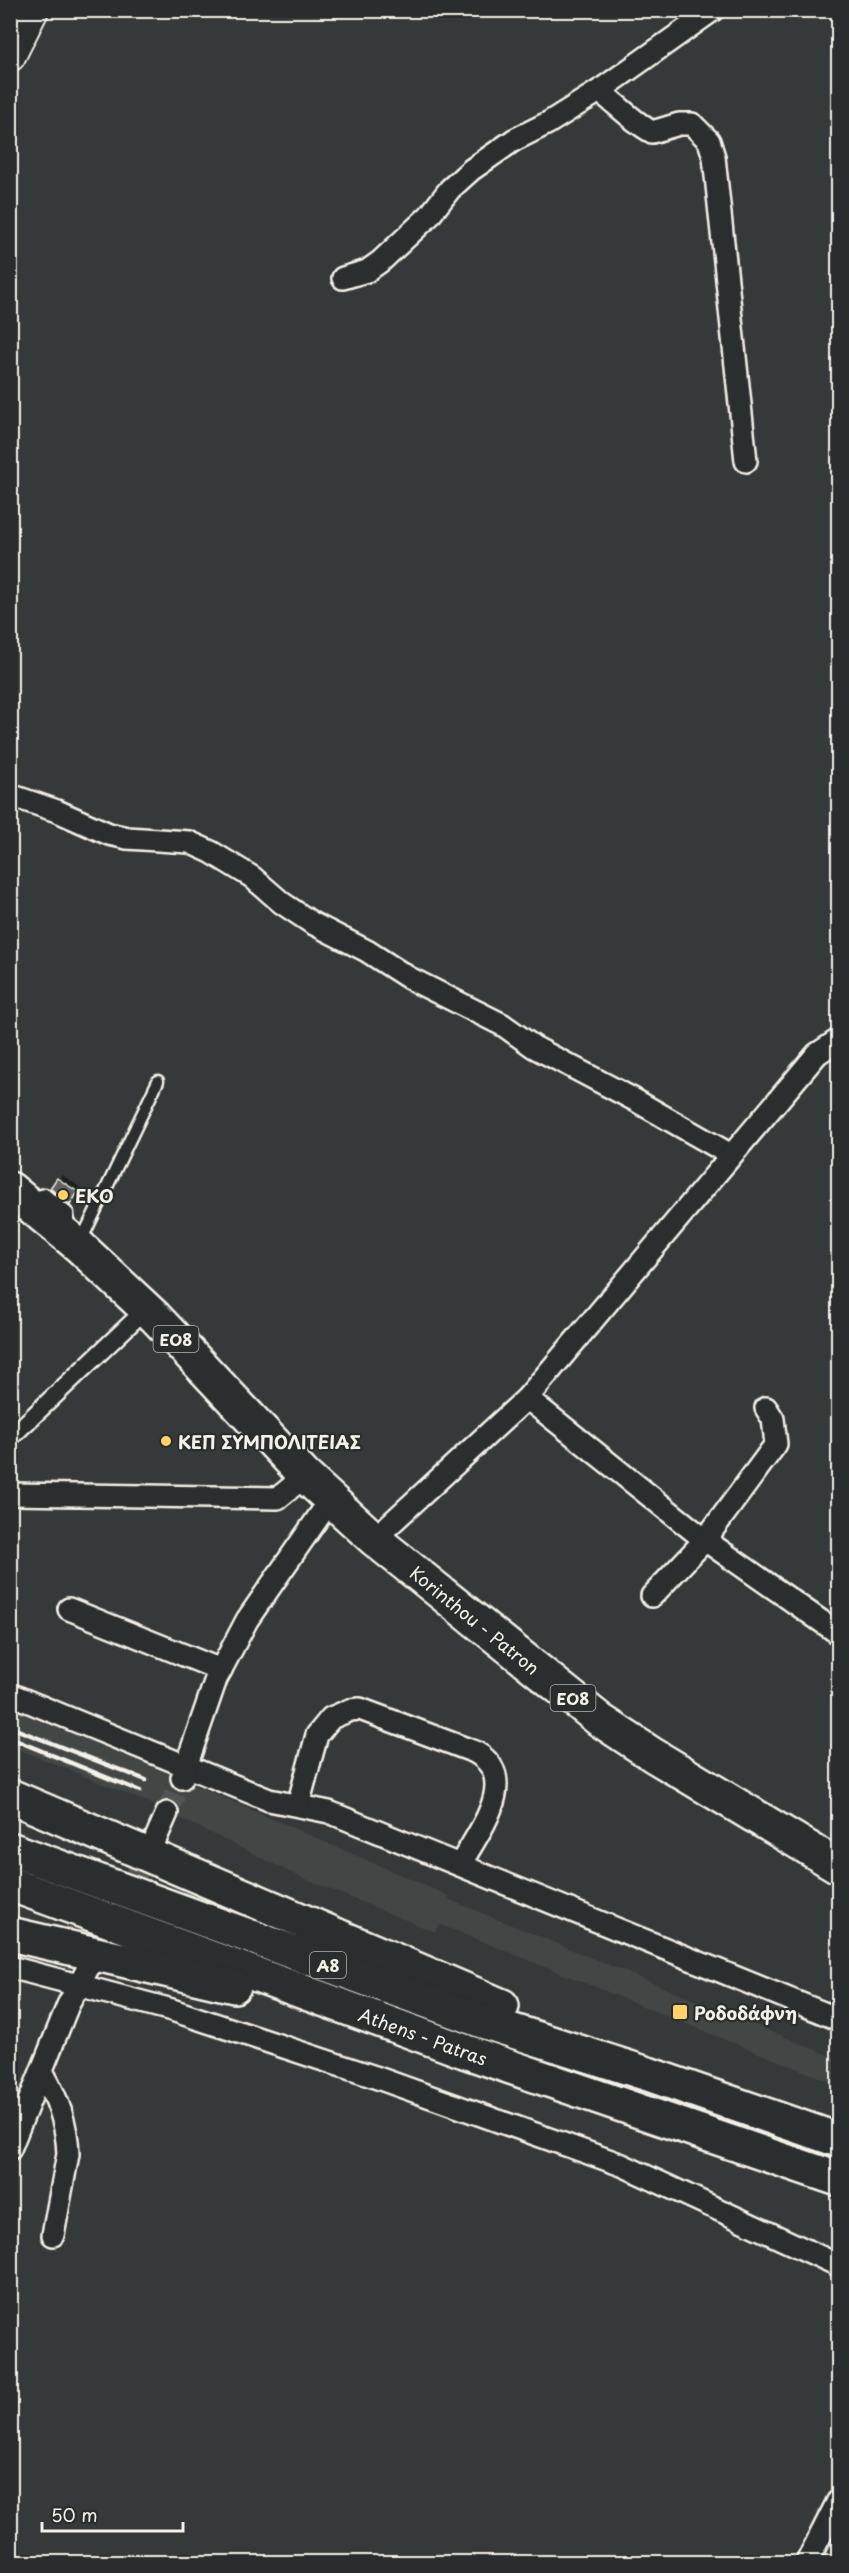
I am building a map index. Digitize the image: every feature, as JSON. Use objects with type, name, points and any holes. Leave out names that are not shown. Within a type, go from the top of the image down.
[{"type":"main road","points":[[10,56],[33,10]]},
{"type":"main road","name":"ΕΟ8","points":[[16,1194],[74,1241],[146,1309],[305,1476],[331,1499]]},
{"type":"main road","name":"Korinthou - Patron","points":[[331,1499],[374,1539],[600,1720],[653,1755],[838,1866]]},
{"type":"main road","points":[[10,1796],[518,2013],[648,2074]]},
{"type":"main road","name":"Athens - Patras","points":[[10,1849],[482,2022],[648,2074],[838,2140]]},
{"type":"main road","name":"Athens - Patras","points":[[10,1884],[464,2051],[838,2179]]},
{"type":"main road","points":[[10,1934],[214,1980],[464,2051]]},
{"type":"street","points":[[344,278],[367,271],[381,261],[429,216],[450,189],[471,170],[514,140],[548,123],[599,91],[713,10]]},
{"type":"street","points":[[599,91],[626,111],[640,126],[652,132],[680,124],[692,124],[709,141],[714,158],[746,460]]},
{"type":"street","points":[[10,795],[57,811],[109,834],[189,842],[211,852],[252,877],[312,923],[367,951],[409,978],[495,1020],[534,1047],[633,1098],[731,1155]]},
{"type":"street","points":[[374,1539],[527,1398],[817,1054],[838,1041]]},
{"type":"street","points":[[10,1438],[146,1309]]},
{"type":"street","points":[[527,1398],[705,1540],[838,1633]]},
{"type":"street","points":[[652,1596],[705,1540],[776,1444],[773,1419],[766,1408]]},
{"type":"street","points":[[10,1494],[278,1498],[305,1476]]},
{"type":"street","points":[[184,1772],[220,1670],[247,1620],[331,1499]]},
{"type":"street","points":[[69,1609],[220,1670]]},
{"type":"street","points":[[10,1694],[184,1772],[269,1800],[329,1812],[838,2019]]},
{"type":"street","points":[[298,1805],[317,1735],[322,1726],[339,1713],[350,1710],[371,1713],[475,1752],[484,1757],[495,1770],[497,1792],[460,1865]]},
{"type":"street","points":[[156,1838],[167,1813]]},
{"type":"street","points":[[10,2149],[68,2005],[93,1959]]},
{"type":"street","points":[[10,1967],[172,2010],[375,2078],[622,2165],[838,2265]]},
{"type":"street","points":[[42,2071],[58,2099],[68,2140],[68,2154],[53,2235]]},
{"type":"street","points":[[807,2562],[836,2510]]},
{"type":"lane","points":[[74,1241],[158,1081]]},
{"type":"shaded area","points":[[10,1708],[169,1774],[449,1896],[448,1899],[838,2059],[838,2085],[439,1924],[435,1932],[298,1876],[147,1802],[11,1746]]},
{"type":"building","points":[[57,1178],[78,1192],[70,1205],[50,1188]]},
{"type":"tunnel","points":[[167,1813],[182,1778]]},
{"type":"tunnel","points":[[93,1959],[152,1845]]},
{"type":"railway","points":[[10,1727],[146,1780]]},
{"type":"railway","points":[[10,1738],[140,1791]]},
{"type":"place","name":"EKO","points":[[63,1195]]},
{"type":"place","name":"ΚΕΠ ΣΥΜΠΟΛΙΤΕΙΑΣ","points":[[166,1441]]},
{"type":"place","name":"Ροδοδάφνη","points":[[680,2012]]}]
